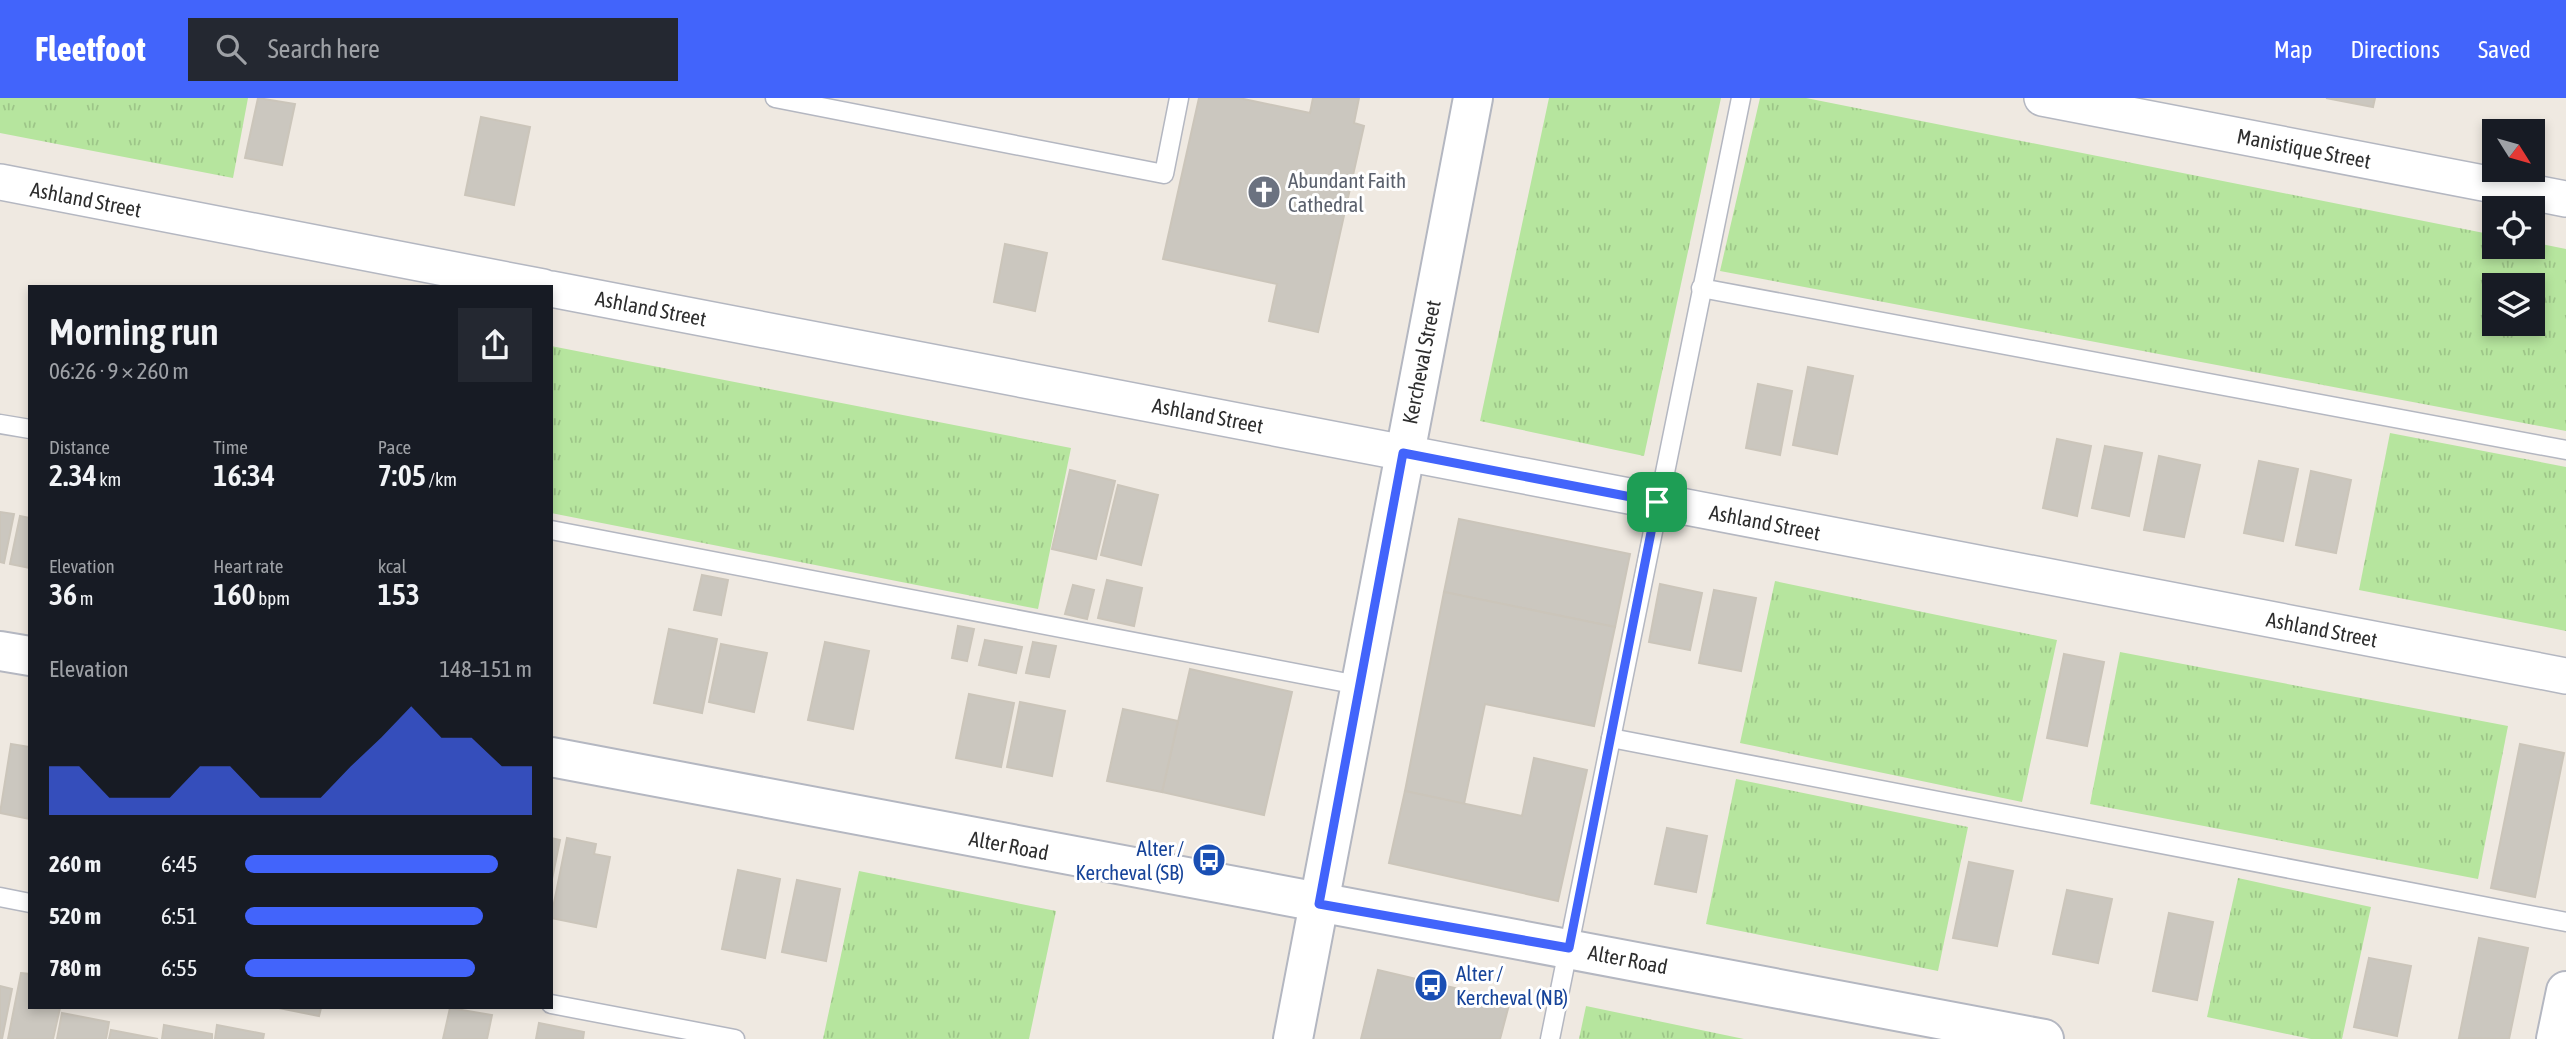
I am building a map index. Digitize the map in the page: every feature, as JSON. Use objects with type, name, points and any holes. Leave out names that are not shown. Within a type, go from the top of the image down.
[{"type":"street","name":"Kercheval Street","points":[[1293,1039],[1358,685],[1473,98]]},
{"type":"street","name":"Manistique Street","points":[[2042,98],[2566,199]]},
{"type":"street","name":"Ashland Street","points":[[0,182],[533,285]]},
{"type":"street","name":"Ashland Street","points":[[553,289],[2566,676]]},
{"type":"street","points":[[0,651],[28,656]]},
{"type":"street","name":"Alter Road","points":[[553,757],[2045,1039]]},
{"type":"street","points":[[2557,1039],[2566,991]]},
{"type":"lane","points":[[775,98],[1164,174],[1179,98]]},
{"type":"lane","points":[[1550,1039],[1741,98]]},
{"type":"lane","points":[[1701,288],[2566,450]]},
{"type":"lane","points":[[0,424],[28,429]]},
{"type":"lane","points":[[553,530],[1358,685]]},
{"type":"lane","points":[[1611,738],[2566,922]]},
{"type":"lane","points":[[0,897],[28,903]]},
{"type":"lane","points":[[553,1003],[735,1039]]},
{"type":"green space","points":[[0,98],[248,98],[233,178],[0,133]]},
{"type":"green space","points":[[1549,98],[1721,98],[1644,456],[1480,421]]},
{"type":"green space","points":[[1760,98],[1806,98],[2482,233],[2482,259],[2545,259],[2545,245],[2566,249],[2566,431],[1720,271]]},
{"type":"green space","points":[[553,346],[1071,448],[1038,609],[553,513]]},
{"type":"green space","points":[[2390,433],[2566,467],[2566,631],[2359,590]]},
{"type":"green space","points":[[1775,581],[2057,640],[2022,802],[1740,743]]},
{"type":"green space","points":[[2120,652],[2508,726],[2478,879],[2090,804]]},
{"type":"green space","points":[[1736,779],[1968,827],[1938,971],[1706,924]]},
{"type":"green space","points":[[859,871],[1056,911],[1029,1039],[823,1039]]},
{"type":"green space","points":[[2238,878],[2371,907],[2342,1039],[2311,1039],[2207,1017]]},
{"type":"green space","points":[[1586,1006],[1744,1039],[1579,1039]]},
{"type":"building","points":[[258,98],[295,104],[282,165],[245,158]]},
{"type":"building","name":"Abundant Faith Cathedral","points":[[1199,98],[1239,98],[1310,113],[1313,98],[1359,98],[1354,123],[1364,126],[1318,332],[1269,321],[1277,284],[1163,259]]},
{"type":"building","points":[[2326,98],[2375,98],[2373,107]]},
{"type":"building","points":[[481,117],[530,127],[514,205],[465,195]]},
{"type":"building","points":[[1005,244],[1047,253],[1035,311],[994,302]]},
{"type":"building","points":[[1808,367],[1853,376],[1837,454],[1793,445]]},
{"type":"building","points":[[1758,384],[1792,391],[1780,455],[1746,448]]},
{"type":"building","points":[[2057,439],[2091,446],[2077,516],[2043,508]]},
{"type":"building","points":[[2105,446],[2142,453],[2129,516],[2092,508]]},
{"type":"building","points":[[2159,456],[2200,465],[2184,537],[2144,530]]},
{"type":"building","points":[[2259,461],[2298,469],[2283,541],[2244,533]]},
{"type":"building","points":[[1070,470],[1115,481],[1096,559],[1052,549]]},
{"type":"building","points":[[2311,471],[2351,480],[2336,553],[2296,545]]},
{"type":"building","points":[[1118,485],[1158,495],[1141,565],[1101,555]]},
{"type":"building","points":[[0,512],[14,514],[4,563],[0,562]]},
{"type":"building","points":[[20,516],[28,518],[28,568],[10,564]]},
{"type":"building","points":[[1459,519],[1630,554],[1615,627],[1444,592]]},
{"type":"building","points":[[702,575],[728,580],[721,615],[694,610]]},
{"type":"building","points":[[1107,580],[1142,588],[1134,626],[1098,618]]},
{"type":"building","points":[[1660,584],[1702,593],[1690,650],[1649,642]]},
{"type":"building","points":[[1073,585],[1094,590],[1087,619],[1065,614]]},
{"type":"building","points":[[1714,590],[1756,598],[1741,671],[1699,663]]},
{"type":"building","points":[[1444,592],[1615,627],[1594,726],[1485,704],[1464,804],[1405,791]]},
{"type":"building","points":[[958,626],[974,629],[967,661],[952,658]]},
{"type":"building","points":[[669,629],[717,639],[702,713],[654,703]]},
{"type":"building","points":[[985,640],[1022,647],[1016,673],[979,665]]},
{"type":"building","points":[[825,642],[869,651],[853,729],[808,720]]},
{"type":"building","points":[[1033,642],[1056,646],[1049,677],[1026,673]]},
{"type":"building","points":[[721,644],[767,653],[754,712],[709,702]]},
{"type":"building","points":[[2064,654],[2104,662],[2087,746],[2047,738]]},
{"type":"building","points":[[1190,669],[1292,692],[1264,815],[1162,792]]},
{"type":"building","points":[[969,694],[1014,703],[1001,767],[956,758]]},
{"type":"building","points":[[1020,702],[1065,711],[1052,776],[1007,767]]},
{"type":"building","points":[[1123,709],[1178,721],[1162,792],[1107,781]]},
{"type":"building","points":[[11,744],[28,747],[28,819],[0,813]]},
{"type":"building","points":[[2520,744],[2564,753],[2535,897],[2491,888]]},
{"type":"building","points":[[1534,758],[1587,770],[1558,901],[1389,863],[1405,791],[1522,816]]},
{"type":"building","points":[[1667,828],[1707,836],[1696,892],[1655,884]]},
{"type":"building","points":[[553,838],[560,840],[553,874]]},
{"type":"building","points":[[567,838],[596,844],[594,854],[610,857],[596,927],[553,918]]},
{"type":"building","points":[[1969,862],[2013,871],[1997,946],[1953,938]]},
{"type":"building","points":[[738,870],[780,879],[765,958],[722,949]]},
{"type":"building","points":[[797,880],[840,889],[826,961],[782,952]]},
{"type":"building","points":[[2067,890],[2112,899],[2098,963],[2053,954]]},
{"type":"building","points":[[2169,913],[2213,922],[2197,1000],[2153,991]]},
{"type":"building","points":[[2479,938],[2528,948],[2509,1039],[2459,1038]]},
{"type":"building","points":[[2369,958],[2411,966],[2397,1036],[2354,1027]]},
{"type":"building","points":[[1378,970],[1510,1001],[1500,1039],[1361,1039]]},
{"type":"building","points":[[21,973],[28,974],[28,1009],[60,1009],[53,1039],[8,1039]]},
{"type":"building","points":[[0,986],[12,989],[2,1039],[0,1039]]},
{"type":"building","points":[[284,1009],[321,1009],[319,1016]]},
{"type":"building","points":[[450,1009],[492,1015],[487,1039],[443,1039]]},
{"type":"building","points":[[62,1013],[109,1022],[106,1039],[57,1039]]},
{"type":"building","points":[[539,1023],[584,1032],[583,1039],[536,1039]]},
{"type":"building","points":[[164,1025],[212,1034],[212,1039],[162,1039]]},
{"type":"building","points":[[217,1025],[264,1034],[263,1039],[215,1039]]},
{"type":"building","points":[[111,1030],[158,1039],[109,1039]]},
{"type":"place","name":"Abundant Faith Cathedral","points":[[1264,192]]},
{"type":"place","name":"Alter / Kercheval (SB)","points":[[1209,860]]},
{"type":"place","name":"Alter / Kercheval (NB)","points":[[1431,985]]},
{"type":"route","points":[[1403,453],[1657,502],[1569,948],[1451,925],[1319,904],[1403,453]]}]
